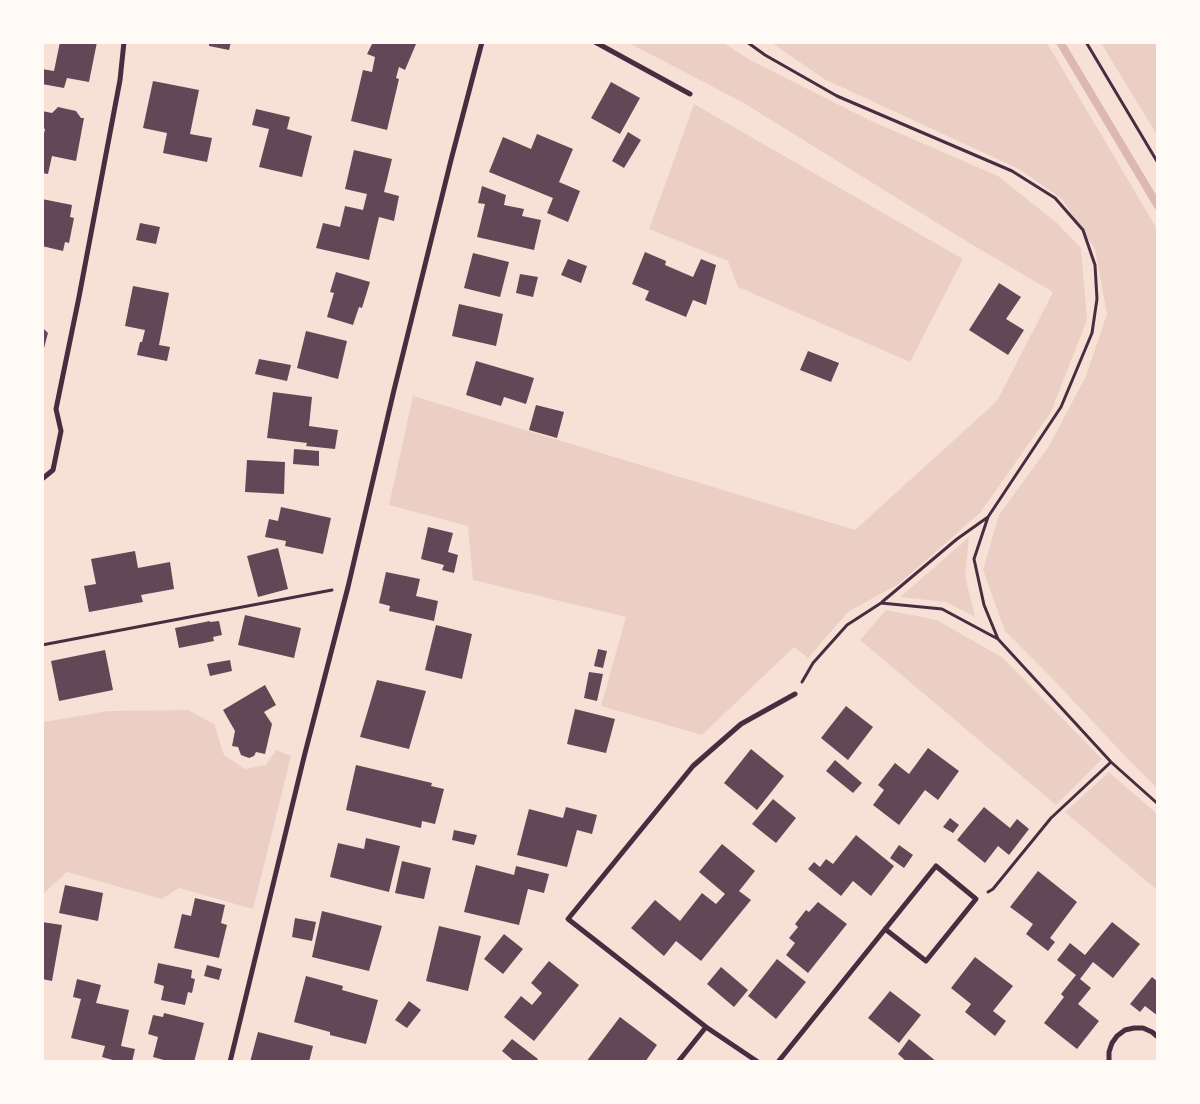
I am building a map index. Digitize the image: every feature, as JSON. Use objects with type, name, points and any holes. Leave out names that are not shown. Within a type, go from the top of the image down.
[{"type":"street","points":[[42,479],[53,470],[61,431],[56,409],[120,80],[124,42]]},
{"type":"street","points":[[230,1062],[304,757],[348,587],[394,390],[482,42]]},
{"type":"street","points":[[595,42],[690,94]]},
{"type":"street","points":[[758,1062],[706,1027],[568,919],[693,766],[741,724],[795,694]]},
{"type":"street","points":[[778,1062],[885,929],[936,866],[976,899],[926,961],[885,929]]},
{"type":"street","points":[[678,1062],[706,1027]]},
{"type":"street","points":[[1109,1062],[1109,1052],[1112,1043],[1125,1030],[1143,1028],[1158,1037]]},
{"type":"path","points":[[747,42],[765,55],[837,96],[1012,171],[1055,198],[1084,230],[1096,265],[1097,299],[1092,332],[1061,407],[988,517],[974,559],[984,605],[998,640]]},
{"type":"path","points":[[1086,42],[1158,163]]},
{"type":"path","points":[[795,694],[813,663],[847,625],[881,603],[957,538],[988,517]]},
{"type":"path","points":[[42,645],[348,587]]},
{"type":"path","points":[[881,603],[942,609],[998,640],[1111,762],[1158,804]]},
{"type":"path","points":[[976,899],[993,890],[1051,818],[1111,762]]},
{"type":"shaded area","points":[[629,43],[724,43],[750,60],[869,120],[998,176],[1057,223],[1081,248],[1087,320],[1051,412],[980,513],[900,583],[848,612],[808,658],[794,647],[702,735],[601,706],[626,617],[473,580],[468,526],[389,505],[413,396],[855,530],[997,401],[1053,292],[971,244],[742,102]]},
{"type":"shaded area","points":[[772,43],[1047,43],[1157,229],[1157,788],[1005,631],[983,570],[999,515],[1049,446],[1086,376],[1107,314],[1095,249],[1062,199],[1019,169],[824,79]]},
{"type":"shaded area","points":[[1101,43],[1157,43],[1157,135]]},
{"type":"shaded area","points":[[694,104],[963,259],[910,362],[738,287],[728,261],[649,229]]},
{"type":"shaded area","points":[[969,537],[965,576],[975,617],[946,602],[900,597]]},
{"type":"shaded area","points":[[886,610],[937,620],[1003,658],[1102,759],[1056,805],[860,640]]},
{"type":"shaded area","points":[[188,710],[214,724],[224,755],[245,769],[266,765],[276,750],[291,756],[253,909],[179,888],[162,899],[67,872],[43,894],[43,722],[108,711]]},
{"type":"shaded area","points":[[1109,772],[1157,814],[1157,890],[1065,812]]},
{"type":"building","points":[[60,42],[97,42],[89,82],[67,78],[64,88],[42,84],[42,69],[54,71]]},
{"type":"building","points":[[209,42],[231,42],[229,50],[209,46]]},
{"type":"building","points":[[373,42],[411,42],[416,44],[405,70],[399,67],[396,78],[399,79],[387,130],[351,121],[363,70],[372,72],[375,57],[367,54]]},
{"type":"building","points":[[153,81],[199,90],[190,134],[212,138],[207,162],[163,153],[167,133],[143,128]]},
{"type":"building","points":[[611,82],[640,98],[620,134],[591,118]]},
{"type":"building","points":[[58,107],[76,111],[81,118],[84,118],[76,161],[52,156],[48,174],[42,173],[42,143],[45,129],[42,128],[42,111],[52,113]]},
{"type":"building","points":[[256,109],[290,117],[287,129],[312,136],[302,177],[259,167],[269,129],[252,125]]},
{"type":"building","points":[[628,132],[641,140],[624,168],[612,161]]},
{"type":"building","points":[[537,134],[573,149],[559,182],[580,191],[568,222],[547,213],[553,198],[489,172],[503,137],[531,149]]},
{"type":"building","points":[[354,150],[392,159],[384,192],[399,196],[394,221],[379,217],[369,260],[316,248],[323,223],[340,227],[345,206],[363,210],[367,194],[345,189]]},
{"type":"building","points":[[482,186],[506,195],[504,205],[524,209],[522,216],[541,220],[534,250],[477,237],[485,204],[478,203]]},
{"type":"building","points":[[42,199],[72,205],[70,217],[74,218],[69,243],[65,242],[63,251],[42,246]]},
{"type":"building","points":[[140,223],[160,227],[156,244],[136,240]]},
{"type":"building","points":[[645,252],[666,261],[665,265],[693,277],[701,259],[716,265],[706,305],[693,300],[686,317],[645,300],[649,291],[632,284]]},
{"type":"building","points":[[473,253],[509,262],[500,297],[464,288]]},
{"type":"building","points":[[568,259],[587,266],[581,283],[561,275]]},
{"type":"building","points":[[336,272],[370,282],[362,308],[359,307],[353,325],[327,317],[334,293],[330,292]]},
{"type":"building","points":[[520,274],[538,277],[533,297],[516,293]]},
{"type":"building","points":[[999,283],[1021,297],[1006,319],[1024,330],[1008,355],[969,330]]},
{"type":"building","points":[[133,286],[169,293],[159,345],[170,347],[167,361],[137,355],[145,330],[125,326]]},
{"type":"building","points":[[459,304],[503,314],[496,346],[452,336]]},
{"type":"building","points":[[42,327],[48,333],[43,352],[42,352]]},
{"type":"building","points":[[306,331],[347,341],[338,379],[297,368]]},
{"type":"building","points":[[808,351],[839,363],[831,382],[800,370]]},
{"type":"building","points":[[259,359],[291,365],[287,381],[255,374]]},
{"type":"building","points":[[476,361],[534,378],[526,404],[504,397],[501,406],[466,395]]},
{"type":"building","points":[[273,392],[312,397],[309,426],[338,430],[335,449],[306,446],[307,443],[267,438]]},
{"type":"building","points":[[536,405],[564,412],[557,438],[529,430]]},
{"type":"building","points":[[294,449],[319,451],[319,466],[293,464]]},
{"type":"building","points":[[247,460],[285,462],[284,494],[245,492]]},
{"type":"building","points":[[281,507],[331,518],[323,554],[285,546],[286,541],[265,537],[269,519],[278,521]]},
{"type":"building","points":[[428,527],[453,533],[448,552],[458,555],[454,573],[442,570],[444,565],[421,559]]},
{"type":"building","points":[[278,548],[288,589],[258,597],[247,556]]},
{"type":"building","points":[[135,551],[138,568],[170,562],[174,589],[141,595],[143,602],[89,612],[84,586],[96,584],[91,559]]},
{"type":"building","points":[[386,572],[420,579],[416,596],[438,601],[434,621],[389,611],[390,606],[379,603]]},
{"type":"building","points":[[245,615],[301,628],[294,658],[238,645]]},
{"type":"building","points":[[219,621],[222,635],[213,637],[214,641],[179,648],[175,628]]},
{"type":"building","points":[[436,625],[472,634],[462,679],[425,670]]},
{"type":"building","points":[[598,649],[607,651],[603,668],[594,666]]},
{"type":"building","points":[[105,650],[113,690],[59,701],[51,661]]},
{"type":"building","points":[[230,660],[232,671],[210,676],[207,664]]},
{"type":"building","points":[[589,672],[603,674],[597,701],[584,698]]},
{"type":"building","points":[[377,680],[426,691],[409,749],[360,737]]},
{"type":"building","points":[[265,685],[276,705],[264,712],[272,724],[265,754],[256,752],[254,756],[249,758],[241,755],[238,747],[232,746],[235,731],[223,710]]},
{"type":"building","points":[[846,706],[873,727],[848,760],[821,738]]},
{"type":"building","points":[[575,709],[615,719],[606,753],[567,744]]},
{"type":"building","points":[[928,748],[959,771],[938,800],[925,790],[899,825],[873,805],[884,790],[878,785],[895,763],[909,774]]},
{"type":"building","points":[[751,749],[784,776],[757,810],[724,783]]},
{"type":"building","points":[[835,760],[862,783],[853,793],[826,771]]},
{"type":"building","points":[[356,765],[432,783],[431,786],[444,789],[435,824],[422,821],[421,828],[346,810]]},
{"type":"building","points":[[773,799],[796,818],[776,843],[752,824]]},
{"type":"building","points":[[566,807],[597,815],[592,834],[577,830],[567,867],[517,855],[529,809],[563,818]]},
{"type":"building","points":[[984,807],[1010,828],[1017,819],[1029,829],[1009,855],[998,846],[985,863],[957,840]]},
{"type":"building","points":[[950,818],[959,825],[953,833],[943,827]]},
{"type":"building","points":[[454,830],[477,835],[474,845],[452,840]]},
{"type":"building","points":[[856,835],[894,866],[871,896],[853,881],[841,896],[808,869],[814,862],[820,867],[826,859],[833,864]]},
{"type":"building","points":[[366,838],[400,846],[389,892],[330,877],[338,843],[364,849]]},
{"type":"building","points":[[722,844],[755,871],[739,891],[751,900],[701,961],[676,941],[664,956],[631,928],[655,900],[680,921],[702,893],[716,904],[725,894],[699,872]]},
{"type":"building","points":[[899,845],[913,855],[904,868],[890,858]]},
{"type":"building","points":[[402,861],[431,868],[424,899],[395,893]]},
{"type":"building","points":[[476,865],[514,875],[516,866],[549,874],[544,893],[528,889],[519,925],[464,912]]},
{"type":"building","points":[[1038,871],[1077,902],[1050,938],[1055,942],[1048,951],[1026,934],[1033,924],[1010,907]]},
{"type":"building","points":[[65,885],[103,893],[98,921],[59,913]]},
{"type":"building","points":[[195,898],[225,905],[221,923],[227,925],[219,958],[174,948],[182,914],[191,916]]},
{"type":"building","points":[[818,902],[847,924],[808,973],[786,955],[795,943],[789,938],[798,927],[795,924],[806,910],[809,912]]},
{"type":"building","points":[[322,911],[382,926],[369,971],[312,957]]},
{"type":"building","points":[[295,918],[316,922],[312,941],[292,937]]},
{"type":"building","points":[[42,922],[62,925],[52,981],[42,979]]},
{"type":"building","points":[[1112,922],[1140,944],[1113,978],[1093,962],[1080,979],[1091,988],[1078,1004],[1099,1021],[1077,1049],[1044,1023],[1064,997],[1061,994],[1076,975],[1057,960],[1070,943],[1085,955]]},
{"type":"building","points":[[439,926],[481,936],[468,991],[426,981]]},
{"type":"building","points":[[504,934],[523,949],[503,974],[484,959]]},
{"type":"building","points":[[975,957],[1013,986],[993,1011],[1006,1021],[995,1036],[965,1012],[971,1004],[951,988]]},
{"type":"building","points":[[777,959],[806,982],[776,1019],[748,996]]},
{"type":"building","points":[[549,961],[579,985],[534,1041],[504,1017],[521,996],[532,1005],[542,993],[531,983]]},
{"type":"building","points":[[158,963],[192,970],[191,978],[195,979],[192,993],[188,992],[185,1005],[161,1000],[164,986],[154,983]]},
{"type":"building","points":[[207,965],[222,969],[219,980],[204,976]]},
{"type":"building","points":[[721,967],[748,990],[734,1007],[707,984]]},
{"type":"building","points":[[306,976],[343,986],[342,990],[378,1000],[366,1044],[330,1035],[330,1032],[294,1022]]},
{"type":"building","points":[[1152,977],[1158,982],[1158,1016],[1145,1006],[1140,1012],[1130,1004]]},
{"type":"building","points":[[77,979],[101,985],[96,1003],[129,1010],[121,1046],[135,1049],[132,1062],[120,1062],[102,1057],[105,1046],[71,1038],[81,999],[73,997]]},
{"type":"building","points":[[890,991],[921,1015],[899,1043],[868,1018]]},
{"type":"building","points":[[409,1001],[421,1010],[407,1028],[395,1020]]},
{"type":"building","points":[[164,1013],[204,1023],[194,1062],[171,1062],[153,1057],[158,1037],[148,1034],[153,1015],[163,1017]]},
{"type":"building","points":[[620,1017],[657,1045],[645,1062],[586,1062]]},
{"type":"building","points":[[258,1032],[313,1046],[309,1062],[250,1062]]},
{"type":"building","points":[[512,1039],[538,1059],[536,1062],[515,1062],[502,1051]]},
{"type":"building","points":[[909,1039],[937,1062],[907,1062],[898,1054]]},
{"type":"waterway","points":[[1060,42],[1158,206]]}]
